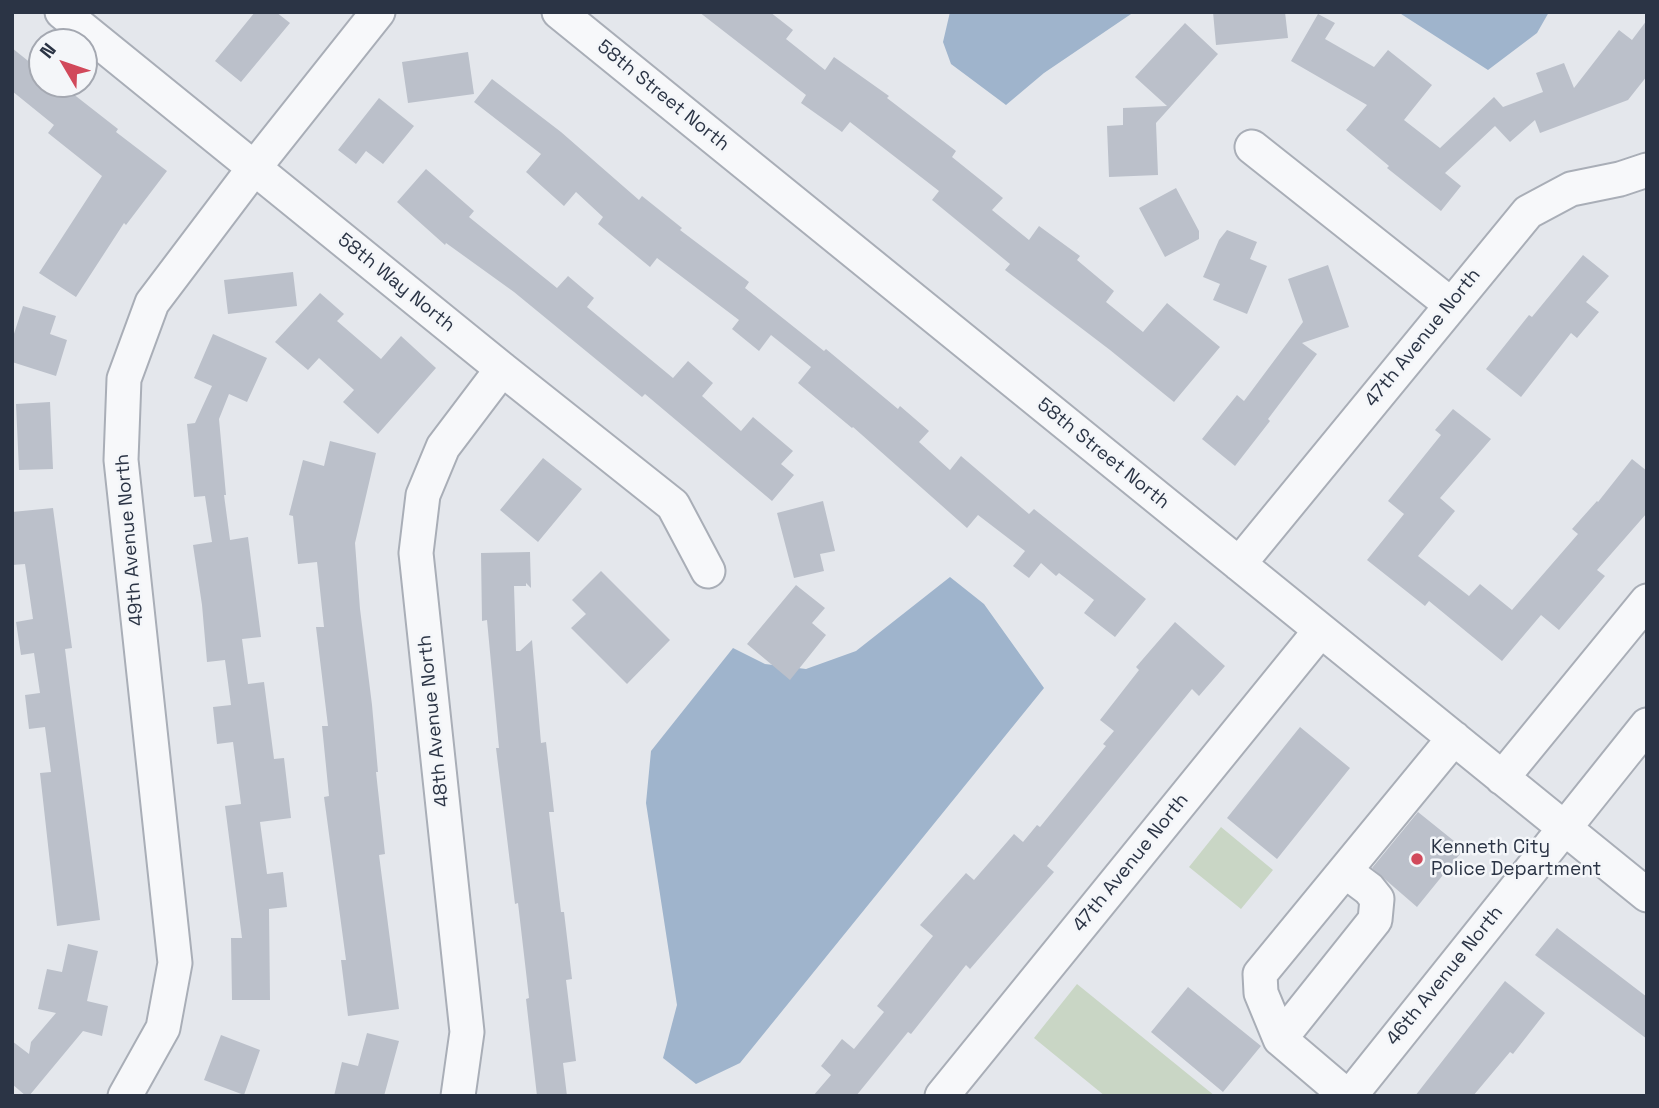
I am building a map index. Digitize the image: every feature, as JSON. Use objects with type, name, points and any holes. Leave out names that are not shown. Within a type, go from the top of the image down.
[{"type":"street","name":"58th Way North","points":[[62,12],[673,505],[708,571]]},
{"type":"street","name":"49th Avenue North","points":[[125,1096],[163,1028],[174,963],[121,460],[124,379],[152,303],[254,168],[378,12]]},
{"type":"street","name":"58th Street North","points":[[559,12],[1647,895]]},
{"type":"street","points":[[1252,147],[1450,304]]},
{"type":"street","name":"47th Avenue North","points":[[1239,564],[1528,212],[1572,189],[1647,170]]},
{"type":"street","name":"48th Avenue North","points":[[458,1096],[467,1032],[416,553],[423,495],[443,447],[502,369]]},
{"type":"street","points":[[1502,778],[1647,601]]},
{"type":"street","name":"47th Avenue North","points":[[942,1096],[1321,631]]},
{"type":"street","name":"46th Avenue North","points":[[1349,1096],[1647,725]]},
{"type":"street","points":[[1349,1096],[1280,1040],[1262,993],[1260,974],[1454,738]]},
{"type":"street","points":[[1280,1040],[1375,920],[1377,900],[1369,889],[1345,871]]},
{"type":"green space","points":[[1221,827],[1273,870],[1241,909],[1189,867]]},
{"type":"green space","points":[[1077,984],[1215,1096],[1105,1096],[1034,1038]]},
{"type":"water","points":[[950,12],[1134,12],[1044,73],[1006,105],[951,64],[943,42]]},
{"type":"water","points":[[1398,12],[1549,12],[1537,33],[1488,70]]},
{"type":"water","points":[[950,577],[984,604],[1044,688],[740,1063],[696,1084],[663,1058],[677,1005],[646,803],[651,751],[733,648],[765,664],[806,669],[856,651]]},
{"type":"building","points":[[255,12],[276,12],[290,23],[241,82],[215,61]]},
{"type":"building","points":[[699,12],[770,12],[793,30],[786,39],[825,70],[834,57],[889,96],[887,98],[956,151],[952,157],[1003,198],[992,210],[1029,240],[1039,226],[1080,256],[1077,260],[1114,291],[1106,302],[1143,332],[1167,303],[1220,347],[1174,402],[1005,270],[1010,264],[932,200],[939,191],[850,122],[842,132],[801,103],[806,95]]},
{"type":"building","points":[[1213,12],[1285,12],[1288,38],[1216,45]]},
{"type":"building","points":[[1318,14],[1335,23],[1325,39],[1374,67],[1388,50],[1432,85],[1404,120],[1440,148],[1494,97],[1503,107],[1543,92],[1536,73],[1564,63],[1574,88],[1619,30],[1632,40],[1647,20],[1647,76],[1628,100],[1540,133],[1535,120],[1510,142],[1495,126],[1445,173],[1461,186],[1441,211],[1387,168],[1389,166],[1346,130],[1367,105],[1291,61]]},
{"type":"building","points":[[1185,23],[1218,54],[1156,123],[1158,175],[1109,177],[1107,126],[1123,125],[1123,108],[1167,106],[1135,77]]},
{"type":"building","points":[[12,48],[28,61],[28,98],[78,98],[118,129],[116,132],[167,171],[126,225],[124,223],[76,297],[39,273],[102,176],[48,133],[54,125],[12,91]]},
{"type":"building","points":[[468,52],[474,94],[408,103],[402,62]]},
{"type":"building","points":[[492,79],[561,132],[639,200],[642,196],[682,228],[680,230],[749,282],[745,288],[824,351],[826,349],[898,409],[900,406],[929,431],[919,442],[950,470],[961,456],[1029,514],[1034,509],[1146,599],[1115,637],[1084,613],[1094,600],[1059,573],[1056,576],[1041,563],[1029,578],[1013,566],[1025,551],[978,515],[967,528],[853,427],[798,383],[811,367],[771,335],[759,351],[732,329],[739,320],[657,258],[650,267],[598,224],[603,217],[576,192],[564,206],[526,172],[541,154],[474,102]]},
{"type":"building","points":[[379,98],[414,126],[383,164],[366,151],[356,164],[338,150]]},
{"type":"building","points":[[426,169],[474,211],[469,217],[557,288],[568,276],[594,298],[587,307],[673,378],[688,361],[713,383],[702,396],[741,431],[753,417],[793,451],[781,464],[794,475],[772,501],[645,394],[642,397],[514,292],[446,243],[445,245],[397,202]]},
{"type":"building","points":[[1176,188],[1199,231],[1199,239],[1165,257],[1139,208]]},
{"type":"building","points":[[1227,230],[1257,242],[1250,259],[1267,266],[1247,314],[1213,300],[1220,284],[1203,277],[1219,240]]},
{"type":"building","points":[[1583,255],[1609,276],[1586,302],[1599,312],[1577,338],[1571,333],[1521,397],[1486,369],[1529,315],[1532,317]]},
{"type":"building","points":[[1328,265],[1349,327],[1302,343],[1317,354],[1235,466],[1202,439],[1237,395],[1244,401],[1303,322],[1288,279]]},
{"type":"building","points":[[293,272],[297,306],[228,314],[224,280]]},
{"type":"building","points":[[320,293],[344,314],[337,321],[381,359],[401,336],[436,368],[378,434],[343,402],[354,390],[319,358],[308,370],[275,342]]},
{"type":"building","points":[[23,306],[56,316],[50,334],[67,340],[56,376],[12,362],[12,340]]},
{"type":"building","points":[[213,334],[267,358],[247,402],[229,394],[219,419],[230,540],[248,537],[261,637],[242,639],[248,684],[264,682],[274,759],[284,758],[291,818],[260,822],[267,874],[283,872],[287,907],[269,909],[270,1000],[232,1000],[231,938],[242,938],[225,806],[241,804],[233,742],[217,744],[213,707],[231,705],[225,660],[207,662],[193,545],[212,542],[205,496],[194,497],[187,424],[195,423],[212,386],[194,378]]},
{"type":"building","points":[[50,402],[53,469],[19,470],[16,404]]},
{"type":"building","points":[[1453,409],[1491,439],[1440,498],[1455,511],[1418,556],[1469,596],[1480,584],[1512,610],[1578,534],[1572,529],[1598,502],[1632,459],[1647,471],[1647,513],[1597,570],[1605,576],[1559,630],[1541,615],[1502,661],[1429,601],[1425,606],[1367,560],[1404,514],[1388,501],[1441,435],[1435,430]]},
{"type":"building","points":[[330,441],[376,453],[355,543],[385,854],[379,855],[399,1009],[348,1016],[341,960],[346,960],[324,797],[329,796],[322,726],[328,726],[316,627],[324,627],[317,562],[298,564],[293,516],[289,515],[303,460],[324,466]]},
{"type":"building","points":[[543,458],[582,489],[538,542],[500,510]]},
{"type":"building","points":[[823,501],[835,551],[820,554],[824,571],[794,578],[777,513]]},
{"type":"building","points":[[53,508],[72,648],[65,649],[100,920],[57,926],[40,773],[51,772],[45,727],[29,729],[25,695],[40,693],[34,653],[21,655],[16,622],[33,619],[25,564],[12,565],[12,512]]},
{"type":"building","points":[[530,552],[531,588],[526,583],[526,586],[514,586],[516,651],[520,651],[532,640],[541,743],[546,742],[554,812],[549,812],[572,979],[566,980],[576,1061],[563,1063],[567,1096],[537,1096],[518,903],[515,904],[496,748],[499,748],[487,620],[482,621],[481,553]]},
{"type":"building","points":[[601,571],[670,640],[627,684],[571,628],[586,614],[572,600]]},
{"type":"building","points":[[796,585],[825,608],[812,623],[826,635],[790,680],[747,644]]},
{"type":"building","points":[[1175,622],[1225,666],[1199,696],[1192,689],[1047,866],[1054,872],[970,969],[966,965],[911,1034],[908,1032],[856,1096],[813,1096],[831,1075],[821,1066],[842,1039],[854,1049],[884,1012],[877,1006],[933,936],[920,925],[966,873],[974,880],[1014,834],[1023,842],[1037,825],[1040,827],[1106,746],[1103,744],[1114,731],[1100,720],[1139,670],[1136,667]]},
{"type":"building","points":[[1300,727],[1350,768],[1277,859],[1227,818]]},
{"type":"building","name":"Kenneth City Police Department","points":[[1418,812],[1464,849],[1417,907],[1372,868]]},
{"type":"building","points":[[1557,928],[1647,997],[1647,1039],[1535,955]]},
{"type":"building","points":[[68,944],[98,951],[87,1001],[108,1006],[102,1036],[83,1031],[29,1096],[26,1096],[12,1084],[12,1041],[29,1054],[31,1042],[56,1013],[38,1009],[47,969],[62,972]]},
{"type":"building","points":[[1505,981],[1545,1013],[1513,1054],[1510,1052],[1473,1096],[1415,1096]]},
{"type":"building","points":[[1188,987],[1261,1046],[1223,1092],[1151,1032]]},
{"type":"building","points":[[367,1033],[399,1041],[384,1096],[334,1096],[342,1062],[358,1066]]},
{"type":"building","points":[[221,1035],[260,1050],[244,1095],[204,1080]]},
{"type":"place","name":"Kenneth City Police Department","points":[[1417,859]]}]
